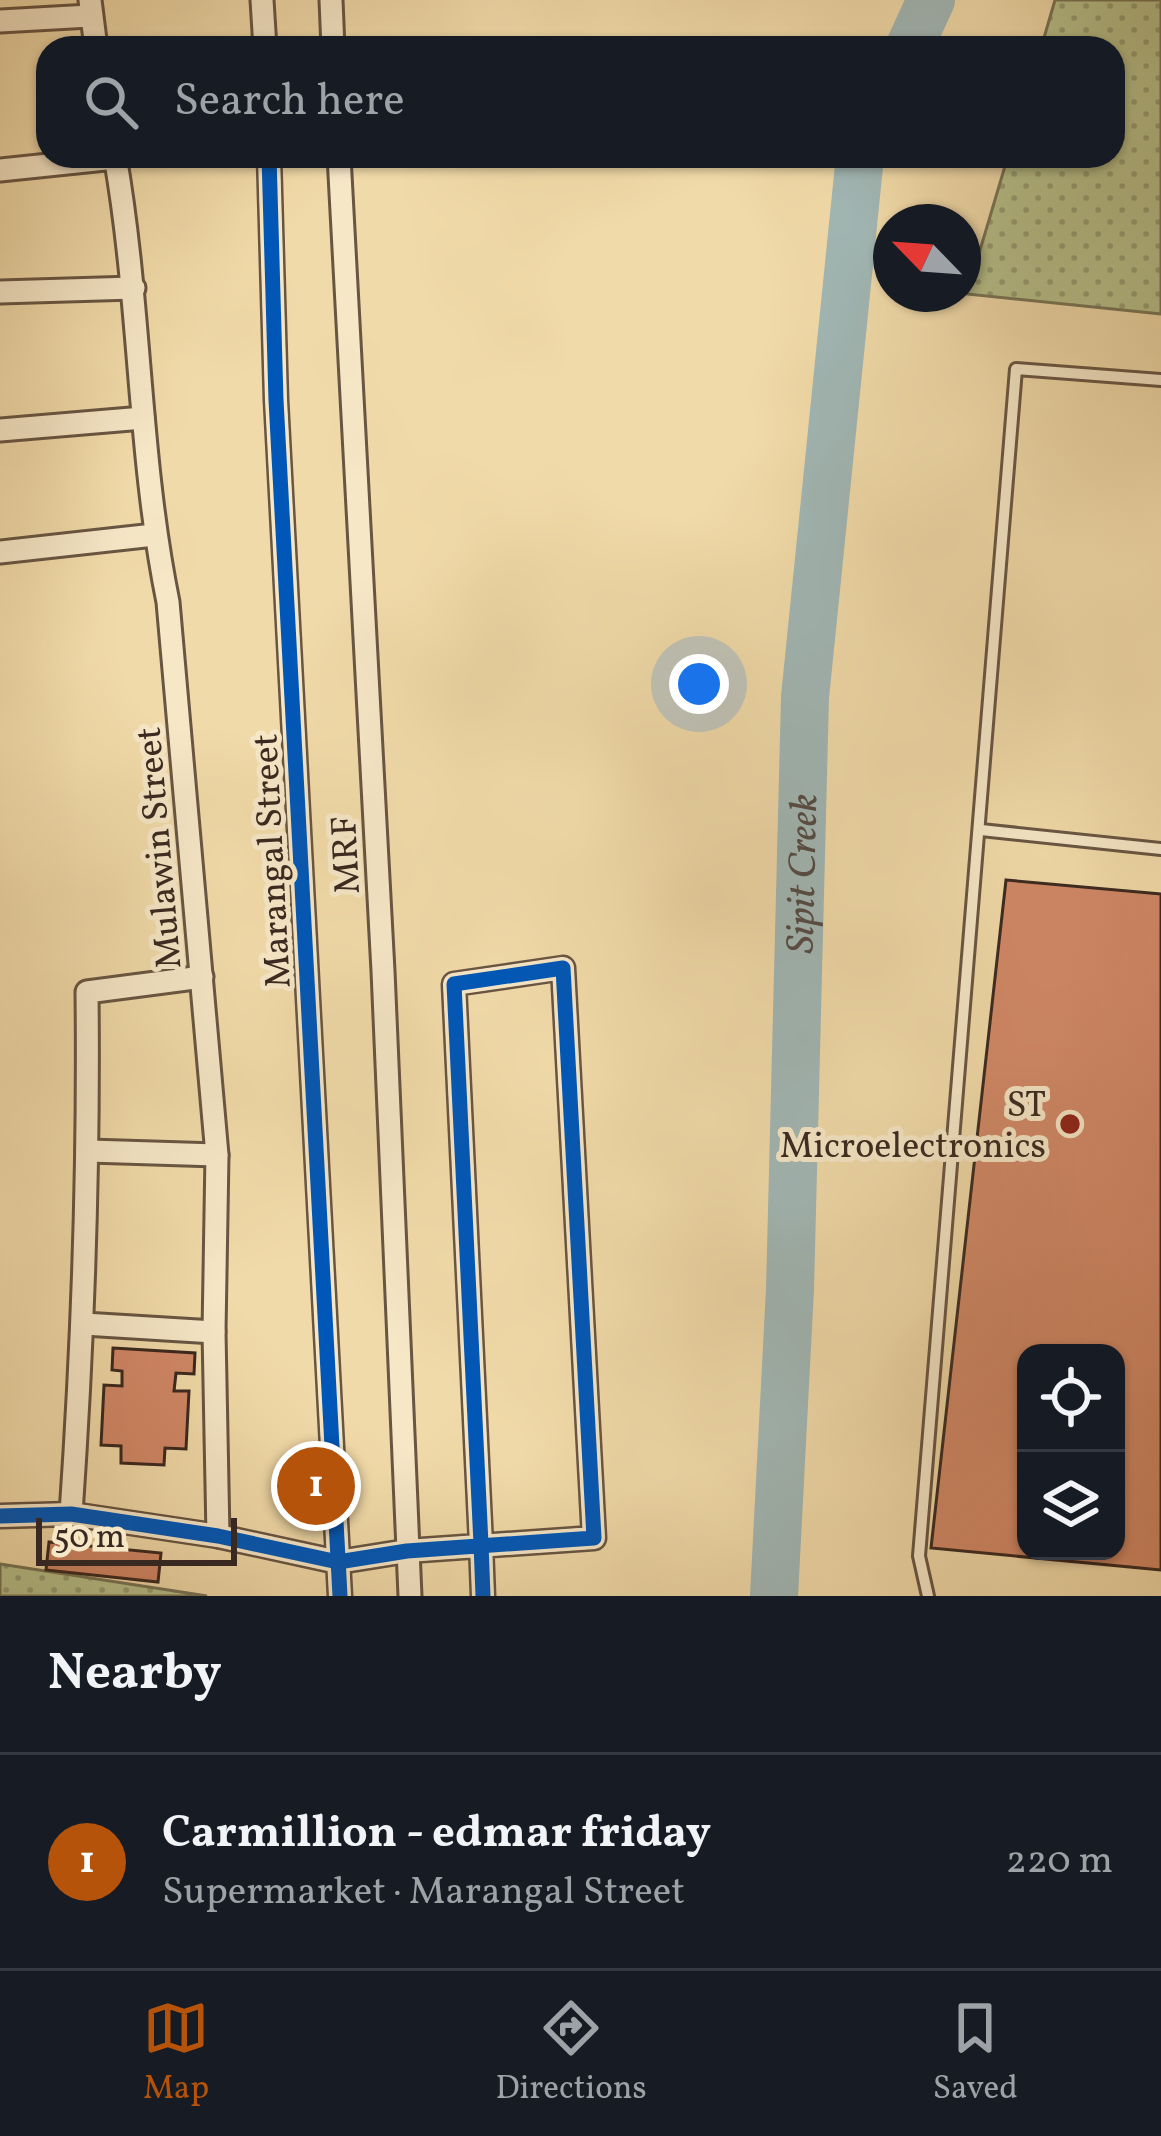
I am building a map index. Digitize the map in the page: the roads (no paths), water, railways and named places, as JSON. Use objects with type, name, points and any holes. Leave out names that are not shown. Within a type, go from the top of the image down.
[{"type":"street","points":[[262,0],[264,36]]},
{"type":"street","points":[[331,0],[332,36]]},
{"type":"street","points":[[0,21],[90,8]]},
{"type":"street","points":[[0,170],[36,166]]},
{"type":"street","name":"Mulawin Street","points":[[117,168],[134,288],[154,535],[168,602],[217,1155],[218,1537]]},
{"type":"street","name":"Marangal Street","points":[[269,168],[276,400],[340,1596]]},
{"type":"street","name":"MRF","points":[[340,168],[383,970],[410,1596]]},
{"type":"street","points":[[0,292],[134,288]]},
{"type":"street","points":[[0,430],[143,418]]},
{"type":"street","points":[[0,552],[154,535]]},
{"type":"street","points":[[0,1516],[71,1514],[338,1562],[406,1551],[481,1544],[594,1538],[563,968],[454,984],[481,1544],[483,1596]]},
{"type":"street","points":[[71,1514],[84,1324],[88,992],[202,976]]},
{"type":"street","points":[[89,1151],[217,1155]]},
{"type":"street","points":[[84,1324],[214,1332]]},
{"type":"lane","points":[[928,1596],[919,1556],[1016,369],[1161,380]]},
{"type":"lane","points":[[981,830],[1161,849]]},
{"type":"waterway","name":"Sipit Creek","points":[[914,36],[931,0]]},
{"type":"waterway","name":"Sipit Creek","points":[[774,1596],[790,1289],[805,697],[859,168]]},
{"type":"place","name":"ST Microelectronics","points":[[1070,1124]]},
{"type":"place","name":"Carmillion - edmar friday","points":[[316,1486]]}]
